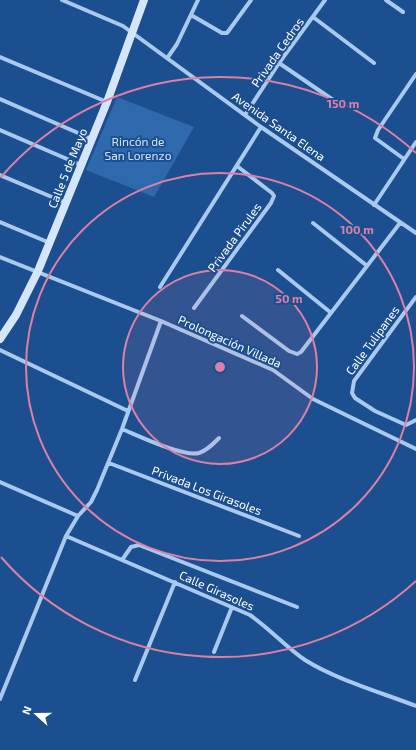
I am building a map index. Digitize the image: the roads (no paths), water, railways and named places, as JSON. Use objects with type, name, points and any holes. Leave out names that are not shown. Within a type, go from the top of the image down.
[{"type":"street","name":"Avenida Santa Elena","points":[[62,0],[123,26],[245,115],[416,233]]},
{"type":"street","name":"Calle 5 de Mayo","points":[[2,334],[16,315],[50,243],[107,102],[131,32],[144,0]]},
{"type":"street","points":[[168,58],[177,44],[198,0]]},
{"type":"street","points":[[191,15],[222,33],[227,33],[251,0]]},
{"type":"street","name":"Privada Cedros","points":[[245,115],[279,64],[325,0]]},
{"type":"street","points":[[386,0],[403,12]]},
{"type":"street","points":[[313,17],[374,63]]},
{"type":"street","points":[[0,57],[107,102]]},
{"type":"street","points":[[279,64],[339,104]]},
{"type":"street","points":[[404,159],[375,138],[378,130],[416,74]]},
{"type":"street","points":[[0,99],[92,139]]},
{"type":"street","points":[[160,287],[262,127]]},
{"type":"street","points":[[0,130],[81,165]]},
{"type":"street","points":[[374,204],[416,142]]},
{"type":"street","name":"Privada Pirules","points":[[194,308],[272,203],[274,196],[272,193],[237,166]]},
{"type":"street","points":[[0,175],[66,203]]},
{"type":"street","points":[[0,222],[50,243]]},
{"type":"street","points":[[313,223],[366,265]]},
{"type":"street","points":[[242,316],[289,351],[297,354],[303,350],[330,312],[400,223]]},
{"type":"street","name":"Prolongación Villada","points":[[0,257],[38,271],[273,370],[313,399],[416,449]]},
{"type":"street","points":[[278,270],[330,312]]},
{"type":"street","name":"Calle Tulipanes","points":[[416,297],[354,381],[352,388],[355,398],[361,404],[406,425],[416,420]]},
{"type":"street","name":"Prolongación Villada","points":[[0,699],[66,536],[78,516],[90,502],[109,463],[161,322]]},
{"type":"street","points":[[0,350],[128,411]]},
{"type":"street","points":[[122,429],[185,453],[198,453],[205,450],[219,438]]},
{"type":"street","name":"Privada Los Girasoles","points":[[109,463],[299,536]]},
{"type":"street","points":[[0,482],[78,516]]},
{"type":"street","name":"Calle Girasoles","points":[[66,536],[232,606],[250,615],[294,651],[321,669],[416,706]]},
{"type":"street","points":[[122,560],[131,547],[139,545],[297,608]]},
{"type":"street","points":[[135,680],[175,582]]},
{"type":"street","points":[[214,652],[232,606]]},
{"type":"park label","name":"Rincón de San Lorenzo","points":[[138,148]]}]
